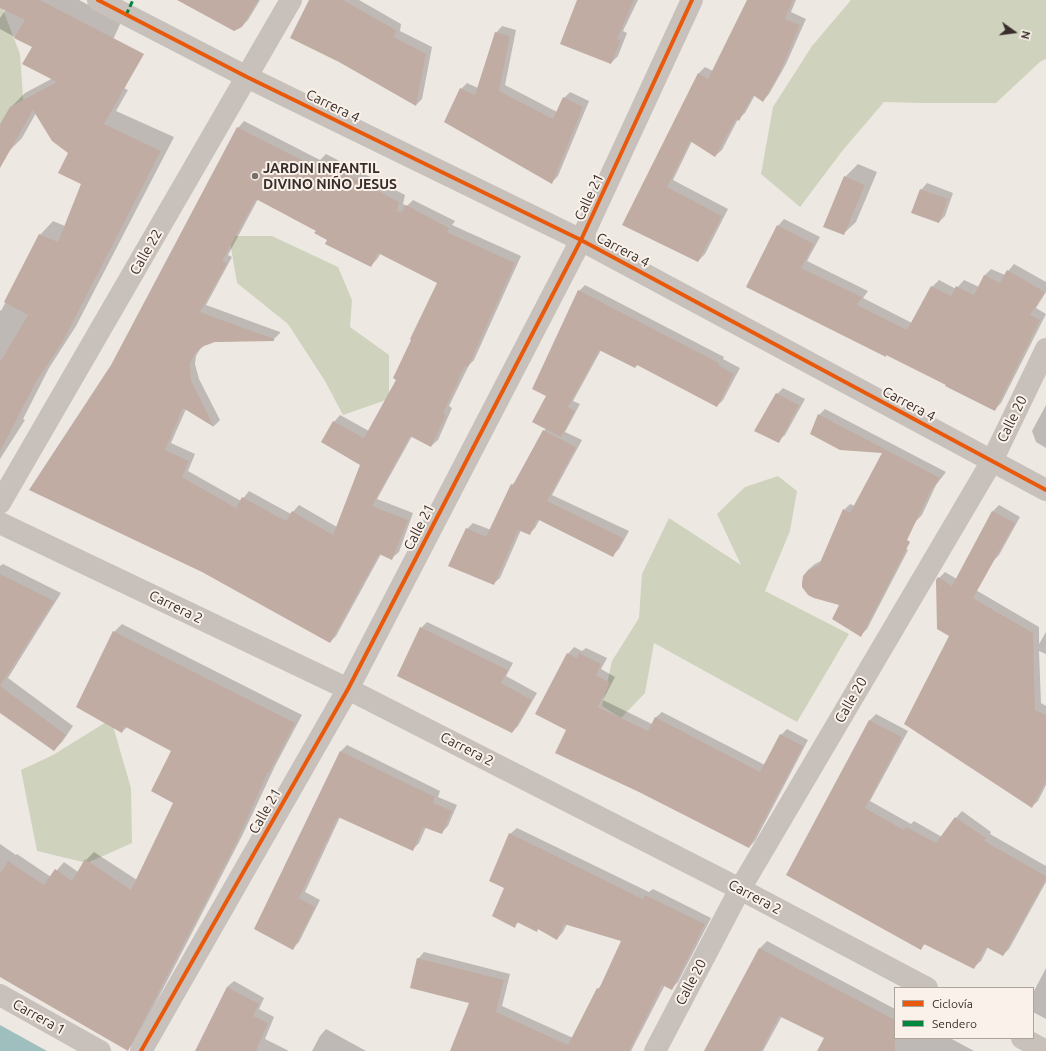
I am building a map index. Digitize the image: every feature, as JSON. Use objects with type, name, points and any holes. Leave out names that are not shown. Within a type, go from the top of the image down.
[{"type":"street","name":"Carrera 4","points":[[98,0],[247,77],[581,240],[1046,490]]},
{"type":"street","name":"Calle 22","points":[[0,503],[291,0]]},
{"type":"street","name":"Calle 21","points":[[140,1051],[348,689],[581,240],[692,0]]},
{"type":"street","name":"Calle 20","points":[[655,1051],[740,889],[992,461],[1046,349]]},
{"type":"street","name":"Carrera 2","points":[[0,522],[348,689],[740,889],[925,987]]},
{"type":"street","name":"Carrera 1","points":[[0,995],[100,1051]]},
{"type":"street","points":[[1024,1039],[1046,1051]]},
{"type":"green space","points":[[851,0],[1046,0],[1046,59],[1041,61],[996,103],[884,102],[843,150],[800,207],[761,174],[773,107],[812,46]]},
{"type":"green space","points":[[0,2],[20,54],[24,110],[0,143]]},
{"type":"green space","points":[[229,236],[272,236],[338,267],[352,300],[350,327],[389,355],[389,399],[343,415],[325,381],[288,324],[237,283]]},
{"type":"green space","points":[[778,476],[797,491],[790,531],[765,591],[849,634],[797,722],[654,643],[645,693],[621,718],[602,706],[612,661],[639,618],[642,574],[669,518],[741,565],[717,514],[745,487]]},
{"type":"green space","points":[[111,719],[131,788],[132,843],[87,863],[37,851],[21,770],[53,755]]},
{"type":"water","points":[[0,1025],[47,1051],[0,1051]]},
{"type":"building","points":[[0,0],[40,0],[144,54],[104,124],[161,151],[63,341],[36,382],[0,452],[0,362],[28,315],[4,302],[39,234],[58,242],[81,184],[58,173],[68,153],[52,141],[33,110],[0,168],[0,124],[10,107],[57,82],[22,64],[32,47],[14,38],[25,20],[0,8]]},
{"type":"building","points":[[177,0],[258,0],[242,27],[234,31]]},
{"type":"building","points":[[309,0],[343,0],[396,30],[394,37],[426,54],[416,106],[339,62],[290,38]]},
{"type":"building","points":[[577,0],[634,0],[617,39],[621,40],[611,64],[560,44]]},
{"type":"building","points":[[747,0],[793,0],[785,19],[800,25],[780,72],[763,102],[753,95],[739,121],[736,119],[715,157],[690,141],[667,187],[722,216],[698,262],[622,225],[698,73],[708,79]]},
{"type":"building","points":[[495,32],[510,36],[499,91],[553,119],[563,97],[583,107],[552,184],[444,122],[460,88],[475,95]]},
{"type":"building","points":[[237,127],[315,167],[318,160],[399,202],[397,211],[402,212],[406,205],[449,228],[447,232],[515,263],[468,367],[465,366],[443,413],[446,415],[431,447],[410,436],[372,506],[408,520],[392,560],[379,554],[330,643],[202,572],[29,490],[111,365]],"holes":[[[256,199],[316,231],[314,233],[327,240],[325,244],[371,267],[378,253],[437,283],[393,378],[396,380],[364,438],[333,421],[321,442],[360,465],[333,535],[292,511],[286,521],[242,497],[236,508],[182,477],[189,461],[165,450],[183,408],[214,427],[191,381],[190,363],[196,352],[204,346],[215,342],[274,341],[274,339],[200,312],[227,263],[222,261]]]},
{"type":"building","points":[[844,176],[865,185],[844,235],[823,227]]},
{"type":"building","points":[[920,189],[948,199],[939,223],[911,213]]},
{"type":"building","points":[[777,225],[814,244],[801,268],[862,297],[857,305],[907,330],[931,286],[951,296],[956,286],[974,295],[984,275],[1000,283],[1007,270],[1045,292],[1030,315],[1040,320],[995,411],[886,355],[886,357],[746,287]]},
{"type":"building","points":[[578,290],[719,363],[718,365],[734,374],[717,407],[637,365],[635,368],[599,350],[568,407],[575,411],[561,437],[532,422],[546,396],[532,389]]},
{"type":"building","points":[[776,393],[799,405],[779,443],[754,431]]},
{"type":"building","points":[[818,414],[940,478],[930,492],[907,540],[910,542],[861,637],[832,619],[839,605],[808,595],[802,587],[802,583],[803,576],[808,570],[819,565],[843,509],[850,513],[882,453],[840,450],[810,434]]},
{"type":"building","points":[[543,430],[576,447],[547,501],[623,538],[613,557],[537,519],[530,535],[518,530],[494,585],[448,566],[466,528],[486,537],[511,484],[513,485]]},
{"type":"building","points":[[992,511],[1015,523],[973,598],[1033,633],[1035,710],[1046,715],[1046,781],[1032,808],[904,724],[949,636],[937,629],[936,580],[938,577],[952,586]]},
{"type":"building","points":[[0,574],[54,601],[0,686]]},
{"type":"building","points":[[420,627],[508,670],[501,683],[532,700],[512,733],[397,676]]},
{"type":"building","points":[[113,631],[295,723],[269,773],[268,772],[235,845],[128,1051],[0,977],[0,874],[8,861],[44,885],[55,869],[72,881],[85,859],[131,890],[173,803],[151,791],[171,751],[124,726],[122,733],[76,707]]},
{"type":"building","points":[[567,653],[577,658],[579,653],[601,664],[596,675],[610,683],[598,707],[648,731],[655,717],[760,772],[780,734],[803,746],[749,848],[639,792],[555,753],[566,730],[535,714]]},
{"type":"building","points":[[0,686],[66,735],[54,751],[0,713]]},
{"type":"building","points":[[869,720],[902,737],[865,808],[904,830],[906,827],[936,843],[955,817],[986,838],[984,841],[1046,876],[1046,879],[1003,956],[986,947],[974,969],[924,944],[921,950],[786,875]]},
{"type":"building","points":[[340,751],[435,797],[433,803],[452,811],[442,834],[423,827],[413,851],[338,817],[299,898],[315,907],[293,950],[254,929]]},
{"type":"building","points":[[509,833],[643,899],[645,895],[705,924],[672,990],[662,985],[629,1051],[450,1051],[469,1003],[410,988],[417,958],[504,980],[496,1012],[568,1045],[597,988],[599,989],[621,941],[564,924],[557,940],[538,929],[537,932],[517,922],[515,928],[492,916],[504,888],[489,881]]},
{"type":"building","points":[[759,948],[894,1019],[895,1051],[817,1051],[824,1038],[779,1016],[761,1051],[704,1051]]},
{"type":"building","points":[[227,987],[259,1004],[253,1016],[268,1023],[256,1051],[195,1051]]},
{"type":"marked path","points":[[126,15],[133,0]]},
{"type":"cycle path","points":[[98,0],[247,77],[581,240],[1046,490]]},
{"type":"cycle path","points":[[141,1051],[348,689],[581,240],[692,0]]},
{"type":"place","name":"JARDIN INFANTIL DIVINO NIÑO JESUS","points":[[255,176]]}]
